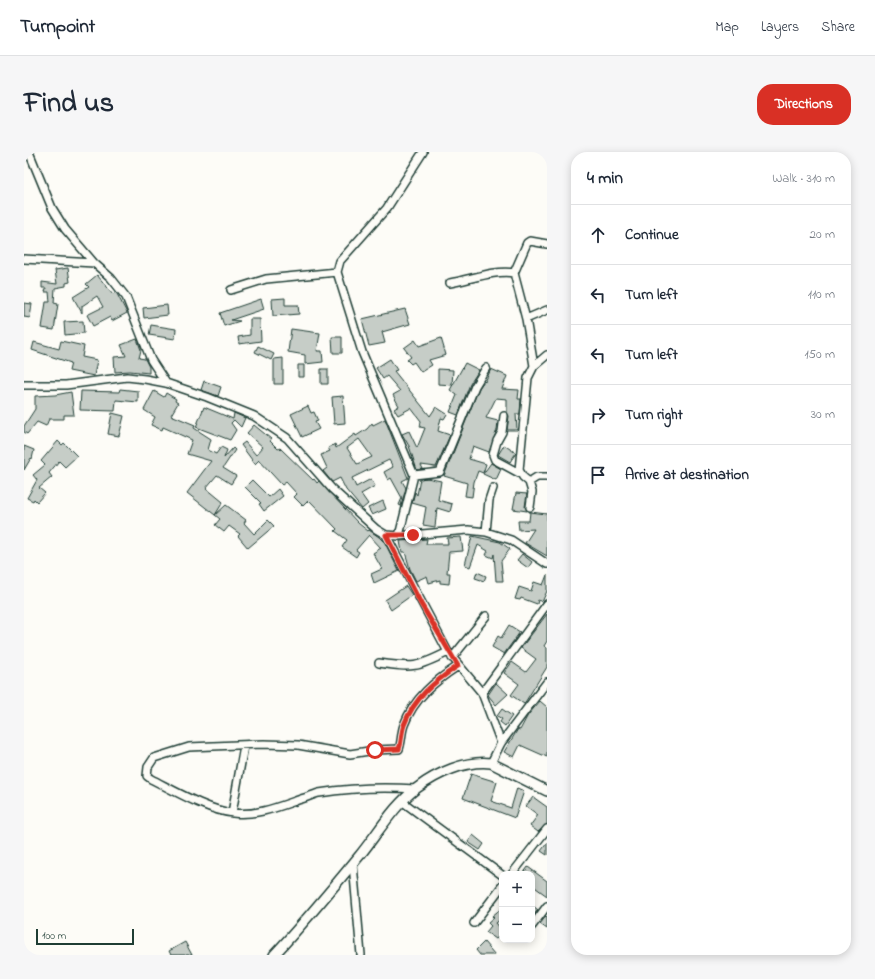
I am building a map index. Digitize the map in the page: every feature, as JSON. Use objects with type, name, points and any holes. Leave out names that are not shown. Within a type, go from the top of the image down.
[{"type":"main road","points":[[274,955],[353,864],[403,802],[416,789],[434,777],[453,769],[474,764],[491,763],[547,791]]},
{"type":"street","points":[[29,152],[52,208],[65,229],[94,263],[111,278],[126,298],[151,360],[166,384]]},
{"type":"street","points":[[399,536],[414,475],[362,352],[337,272],[340,261],[387,208],[423,152]]},
{"type":"street","points":[[534,366],[526,319],[514,273],[527,243],[530,241],[547,244]]},
{"type":"street","points":[[24,258],[94,263]]},
{"type":"street","points":[[450,283],[470,280],[503,271],[514,273]]},
{"type":"street","points":[[231,290],[266,279],[337,272]]},
{"type":"street","points":[[526,319],[547,310]]},
{"type":"street","points":[[519,473],[520,447],[528,378],[534,366],[547,355]]},
{"type":"street","points":[[414,475],[436,474],[442,469],[455,431],[474,386],[486,368]]},
{"type":"street","points":[[24,385],[66,385],[127,377],[145,379],[166,384],[207,397],[254,416],[287,438],[332,489],[376,529],[386,535],[399,536],[468,530],[486,532],[511,540],[547,564]]},
{"type":"street","points":[[504,416],[502,432],[497,440],[493,455],[495,460],[519,473],[530,482],[532,492],[530,507]]},
{"type":"street","points":[[530,482],[537,478],[547,477]]},
{"type":"street","points":[[486,532],[489,500],[493,488]]},
{"type":"street","points":[[386,535],[450,655],[482,694],[501,743]]},
{"type":"street","points":[[482,694],[547,604]]},
{"type":"street","points":[[379,663],[408,668],[417,667],[450,655],[486,616]]},
{"type":"street","points":[[416,789],[383,787],[318,794],[276,808],[249,813],[232,814],[193,800],[151,779],[146,773],[154,758],[189,747],[264,744],[298,745],[350,754],[375,750],[399,749],[405,724],[419,699],[438,679],[458,666]]},
{"type":"street","points":[[491,763],[501,743],[547,682]]},
{"type":"street","points":[[232,814],[244,746]]},
{"type":"street","points":[[403,802],[499,873]]},
{"type":"street","points":[[514,871],[547,830]]},
{"type":"street","points":[[353,864],[361,955]]},
{"type":"street","points":[[474,923],[499,890]]},
{"type":"street","points":[[535,922],[547,906]]},
{"type":"building","points":[[68,268],[70,282],[66,283],[66,286],[55,288],[54,303],[58,304],[54,330],[42,328],[46,302],[50,302],[49,292],[45,292],[46,288],[42,288],[42,282],[57,284],[55,270]]},
{"type":"building","points":[[97,275],[113,294],[116,292],[127,313],[112,321],[110,317],[93,326],[87,315],[103,307],[97,296],[82,306],[82,313],[73,297],[89,287],[86,284]]},
{"type":"building","points":[[285,298],[285,305],[298,305],[299,314],[273,316],[272,299]]},
{"type":"building","points":[[261,299],[264,309],[231,320],[240,321],[224,326],[220,313]]},
{"type":"building","points":[[24,303],[32,304],[30,318],[24,317]]},
{"type":"building","points":[[167,305],[168,315],[144,318],[143,308]]},
{"type":"building","points":[[405,309],[410,324],[382,332],[385,343],[369,346],[362,319]]},
{"type":"building","points":[[250,319],[260,319],[261,341],[239,344],[238,337],[250,335]]},
{"type":"building","points":[[83,321],[84,333],[65,335],[64,322]]},
{"type":"building","points":[[151,325],[176,329],[175,339],[149,335]]},
{"type":"building","points":[[291,329],[320,333],[317,351],[322,351],[323,362],[305,364],[305,355],[288,352]]},
{"type":"building","points":[[332,337],[342,337],[342,353],[333,353]]},
{"type":"building","points":[[441,338],[446,355],[429,360],[432,365],[421,372],[414,362],[411,364],[407,360],[411,357],[404,348],[415,340],[419,346]]},
{"type":"building","points":[[137,339],[141,350],[139,358],[145,359],[149,367],[149,373],[130,371],[115,372],[114,357],[126,356],[121,345]]},
{"type":"building","points":[[61,341],[84,346],[82,357],[97,360],[94,376],[69,371],[71,363],[32,350],[34,342],[59,349]]},
{"type":"building","points":[[258,346],[274,354],[271,360],[255,352]]},
{"type":"building","points":[[283,358],[283,384],[274,384],[274,359]]},
{"type":"building","points":[[390,359],[397,370],[394,371],[430,416],[436,407],[447,414],[444,419],[441,418],[438,431],[450,435],[436,467],[421,465],[423,469],[417,470],[409,446],[402,434],[409,431],[417,448],[425,428],[420,427],[421,421],[411,408],[398,415],[394,409],[399,406],[393,395],[400,391],[387,376],[383,379],[376,368]]},
{"type":"building","points":[[465,363],[479,370],[470,384],[458,415],[450,412],[457,395],[450,390]]},
{"type":"building","points":[[298,365],[304,365],[304,377],[298,377]]},
{"type":"building","points":[[321,369],[328,369],[328,384],[321,384]]},
{"type":"building","points":[[438,369],[453,370],[452,385],[438,384]]},
{"type":"building","points":[[491,369],[507,376],[502,389],[519,390],[518,399],[521,399],[520,414],[516,414],[517,430],[507,430],[509,416],[507,412],[507,399],[496,398],[486,418],[498,421],[497,430],[489,452],[473,446],[469,459],[486,464],[483,473],[478,471],[474,482],[472,497],[465,496],[467,483],[444,476],[479,388],[484,381],[485,382]]},
{"type":"building","points":[[204,381],[221,387],[218,396],[201,390]]},
{"type":"building","points":[[120,389],[138,391],[138,402],[116,400],[115,411],[80,410],[81,391],[119,392]]},
{"type":"building","points":[[154,391],[164,397],[166,393],[176,399],[175,401],[178,403],[171,415],[195,425],[194,428],[211,439],[208,450],[216,454],[221,447],[227,450],[224,458],[233,448],[235,450],[223,468],[236,476],[231,484],[217,475],[206,488],[223,502],[215,515],[187,493],[211,461],[187,454],[192,440],[163,427],[162,430],[151,425],[155,417],[144,410]]},
{"type":"building","points":[[71,392],[74,415],[64,415],[64,419],[49,419],[46,426],[37,422],[27,434],[24,432],[24,426],[35,409],[35,396],[55,395]]},
{"type":"building","points":[[343,396],[345,423],[334,424],[332,397]]},
{"type":"building","points":[[308,406],[311,413],[314,412],[318,421],[315,422],[319,429],[302,437],[291,414]]},
{"type":"building","points":[[204,407],[233,419],[234,413],[245,418],[241,427],[234,420],[231,423],[236,430],[230,440],[196,427]]},
{"type":"building","points":[[112,413],[124,416],[119,436],[108,434]]},
{"type":"building","points":[[385,419],[408,478],[402,481],[406,488],[401,506],[399,505],[402,498],[391,478],[388,480],[384,472],[393,467],[389,460],[352,478],[356,487],[371,479],[375,486],[361,494],[368,504],[362,509],[346,490],[340,478],[332,482],[323,471],[327,468],[321,455],[330,451],[328,448],[335,444],[336,448],[355,434],[356,436],[367,429],[372,423],[373,425]],"holes":[[[359,439],[372,457],[357,464],[347,448]]]},
{"type":"building","points":[[254,425],[271,439],[270,441],[278,449],[280,448],[313,480],[314,479],[317,483],[319,481],[358,523],[379,537],[385,543],[399,571],[374,583],[371,574],[382,569],[373,553],[381,548],[369,535],[356,550],[359,552],[356,557],[342,547],[347,540],[335,531],[337,529],[309,500],[303,506],[294,497],[297,494],[286,482],[282,485],[259,460],[255,464],[241,445],[245,442],[256,455],[263,447],[247,433]]},
{"type":"building","points":[[58,441],[62,445],[64,443],[77,456],[65,467],[59,461],[49,473],[52,477],[39,488],[45,493],[37,502],[34,499],[33,501],[27,498],[37,480],[33,475],[45,465],[41,461]]},
{"type":"building","points":[[504,445],[516,453],[510,462],[498,455]]},
{"type":"building","points":[[24,446],[34,450],[32,459],[31,458],[24,470]]},
{"type":"building","points":[[491,463],[501,469],[496,480],[483,474]]},
{"type":"building","points":[[427,478],[441,481],[438,500],[452,504],[450,512],[437,508],[435,527],[423,525],[426,507],[412,503],[415,492],[417,495],[420,479]]},
{"type":"building","points":[[252,480],[269,497],[278,489],[283,496],[264,511],[259,504],[261,503],[245,487]]},
{"type":"building","points":[[516,493],[527,494],[525,507],[527,511],[513,509]]},
{"type":"building","points":[[383,501],[386,509],[372,515],[368,508]]},
{"type":"building","points":[[226,505],[246,520],[244,523],[254,534],[268,520],[274,526],[248,548],[238,536],[240,534],[229,526],[224,532],[215,525],[220,519],[215,515]]},
{"type":"building","points":[[530,512],[547,514],[547,556],[525,543],[534,529],[519,530],[518,521],[529,521]]},
{"type":"building","points":[[472,536],[500,542],[510,549],[501,561],[503,581],[496,581],[494,554],[493,558],[486,555],[488,551],[478,545],[470,567],[465,565]]},
{"type":"building","points":[[461,537],[463,551],[449,552],[447,573],[450,573],[449,584],[440,583],[440,580],[429,583],[427,576],[416,581],[410,569],[405,552],[402,552],[400,541],[427,539],[426,544],[448,544],[447,538]]},
{"type":"building","points":[[522,554],[532,562],[528,568],[517,560]]},
{"type":"building","points":[[477,572],[486,576],[484,581],[475,578]]},
{"type":"building","points":[[547,575],[547,591],[542,602],[538,600],[537,604],[521,598],[520,600],[515,599],[519,587],[531,591],[534,582],[543,585]]},
{"type":"building","points":[[406,586],[412,595],[391,610],[385,600]]},
{"type":"building","points":[[547,614],[547,641],[544,646],[547,648],[547,667],[524,704],[511,695],[519,684],[504,673],[512,662],[526,672],[536,659],[521,648]]},
{"type":"building","points":[[509,625],[520,632],[504,654],[492,647],[498,636],[501,638]]},
{"type":"building","points":[[496,683],[508,694],[496,705],[488,695]]},
{"type":"building","points":[[540,701],[547,707],[547,757],[520,745],[514,757],[504,752],[518,729],[520,730],[528,715]]},
{"type":"building","points":[[502,709],[512,716],[505,726],[500,722],[502,719],[497,716]]},
{"type":"building","points":[[471,774],[497,782],[491,801],[511,808],[517,788],[524,791],[515,818],[463,798]]},
{"type":"building","points":[[533,797],[547,807],[547,824],[538,832],[530,826],[538,815],[526,806]]},
{"type":"building","points":[[473,835],[484,844],[480,850],[468,842]]},
{"type":"building","points":[[547,843],[547,855],[541,851]]},
{"type":"building","points":[[528,867],[533,871],[525,871]]},
{"type":"building","points":[[535,872],[547,881],[547,896],[535,887]]},
{"type":"building","points":[[499,910],[499,920],[496,923],[499,926],[499,936],[496,939],[486,932],[491,926],[488,923],[494,918],[492,916]]},
{"type":"building","points":[[546,916],[547,917],[547,929],[540,924]]},
{"type":"building","points":[[185,942],[192,955],[171,955],[169,951]]},
{"type":"building","points":[[484,942],[495,955],[480,955],[476,950]]},
{"type":"route","points":[[375,750],[387,751],[399,749],[405,724],[423,693],[438,679],[458,666],[448,652],[421,604],[386,535],[413,535]]}]
